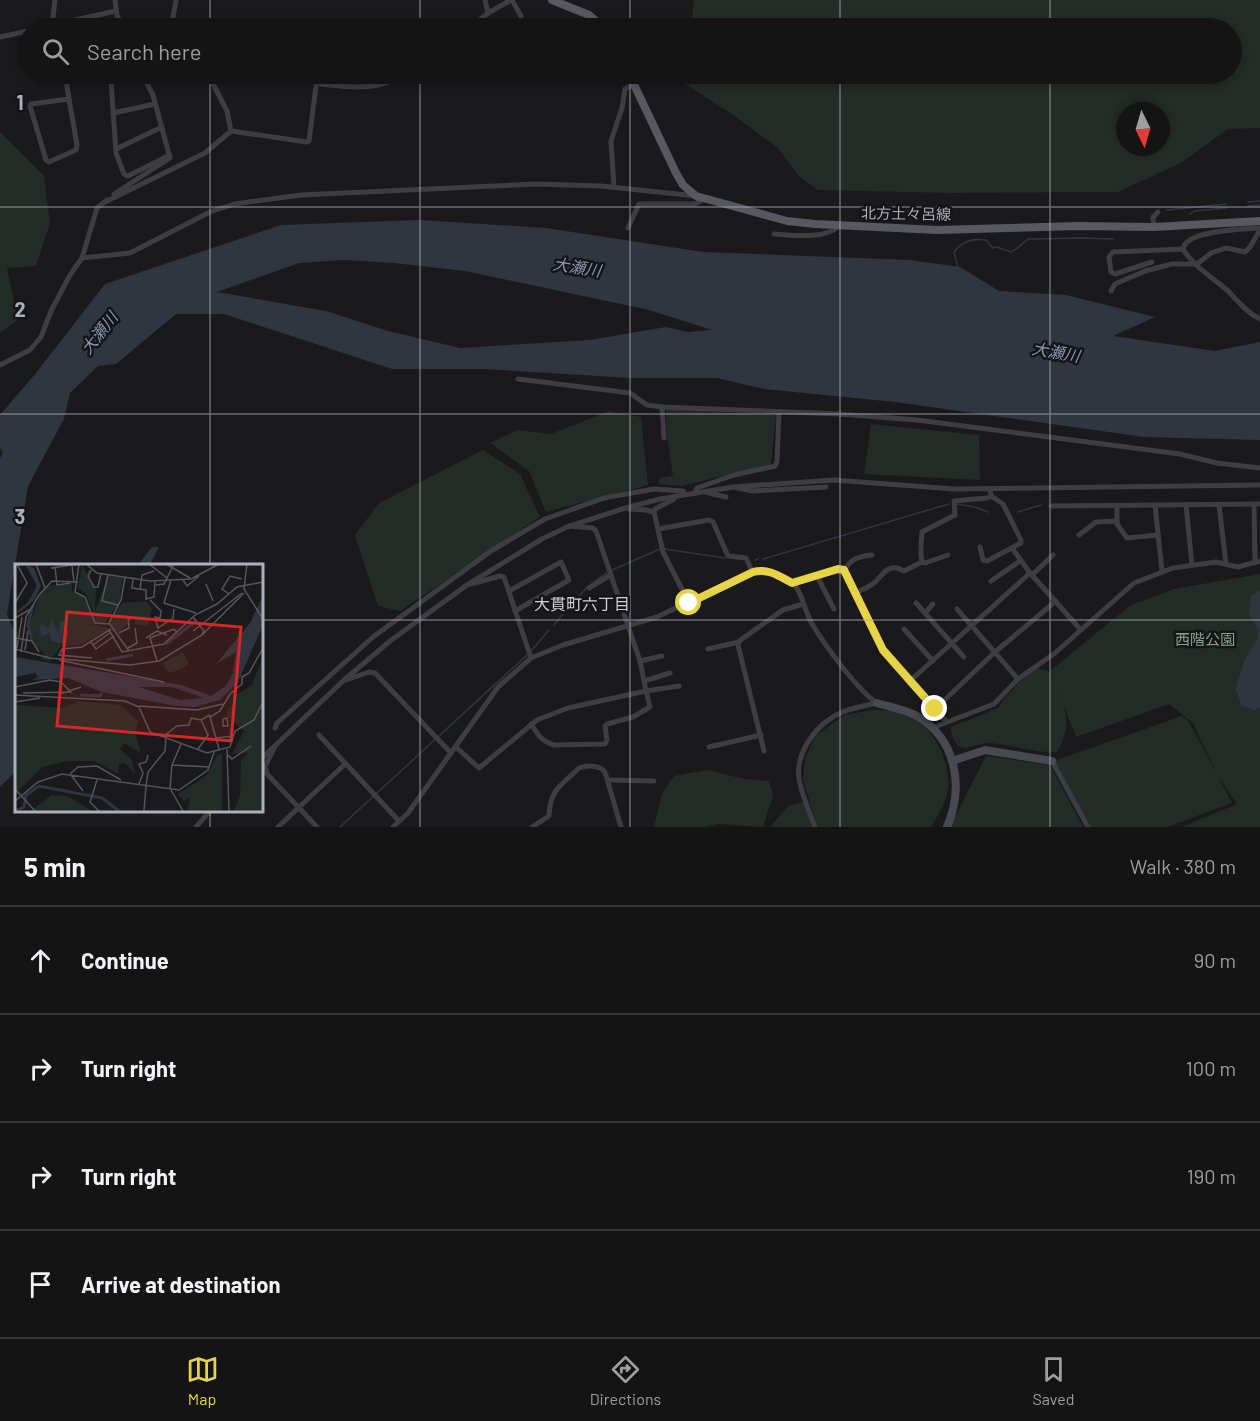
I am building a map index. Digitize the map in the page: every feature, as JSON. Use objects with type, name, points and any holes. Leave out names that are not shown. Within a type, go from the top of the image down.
[{"type":"main road","points":[[552,0],[592,18]]},
{"type":"main road","points":[[634,84],[683,185],[700,197]]},
{"type":"main road","name":"北方土々呂線","points":[[700,197],[787,221],[839,226],[938,230],[1079,226],[1154,227],[1260,221]]},
{"type":"street","points":[[55,0],[56,18]]},
{"type":"street","points":[[116,0],[119,18]]},
{"type":"street","points":[[173,18],[176,0]]},
{"type":"street","points":[[485,0],[488,13]]},
{"type":"street","points":[[482,18],[512,0],[521,18]]},
{"type":"street","points":[[90,18],[116,12]]},
{"type":"street","points":[[0,37],[18,33]]},
{"type":"street","points":[[67,84],[77,145],[76,150],[49,162],[46,160],[30,106],[69,99]]},
{"type":"street","points":[[111,84],[116,149],[124,174],[128,176],[170,155]]},
{"type":"street","points":[[0,365],[22,355],[41,337],[51,311],[82,258],[97,208],[117,192],[169,160],[170,155],[162,127],[146,84]]},
{"type":"street","points":[[213,84],[226,111],[231,131]]},
{"type":"street","points":[[105,202],[205,153],[231,131],[309,141],[316,86],[350,88],[386,84]]},
{"type":"street","points":[[614,187],[611,137],[622,108],[626,89],[634,84]]},
{"type":"street","points":[[113,113],[155,104]]},
{"type":"street","points":[[116,149],[162,127]]},
{"type":"street","points":[[82,258],[130,253],[210,212],[256,200],[331,193],[436,190],[536,183],[614,187],[700,197],[695,204],[639,204],[628,228]]},
{"type":"street","points":[[1154,227],[1153,218],[1158,212]]},
{"type":"street","points":[[774,234],[817,234],[833,231],[839,226]]},
{"type":"street","points":[[1183,249],[1186,241],[1194,237],[1234,230],[1260,229]]},
{"type":"street","points":[[1111,291],[1115,284],[1145,271],[1172,264],[1197,264],[1211,253],[1226,248],[1245,252],[1260,229]]},
{"type":"street","points":[[1152,262],[1115,274],[1111,272],[1109,257],[1113,252],[1183,249]]},
{"type":"street","points":[[1183,249],[1188,257],[1249,313],[1260,319]]},
{"type":"street","points":[[518,379],[630,393],[647,405],[662,407],[917,420],[1180,454],[1217,463],[1260,468]]},
{"type":"street","points":[[662,407],[664,438]]},
{"type":"street","points":[[698,491],[697,488],[734,475],[775,466],[779,412]]},
{"type":"street","points":[[262,758],[344,680],[390,641],[466,585],[520,550],[570,526],[622,509],[698,491],[834,480],[954,489],[1260,485]]},
{"type":"street","points":[[732,487],[753,491],[826,487]]},
{"type":"street","points":[[275,728],[277,723],[373,637],[491,551],[545,519],[614,496],[654,489],[683,491],[685,494]]},
{"type":"street","points":[[990,489],[991,496]]},
{"type":"street","points":[[698,491],[726,497]]},
{"type":"street","points":[[654,512],[675,496]]},
{"type":"street","points":[[922,562],[921,534],[955,515],[954,501],[991,496],[1003,504],[1021,543],[987,561],[983,560],[980,547]]},
{"type":"street","points":[[932,728],[993,704],[1018,679],[1055,653],[1134,583],[1162,571],[1192,565],[1216,562],[1238,567],[1257,562],[1257,504],[1051,506]]},
{"type":"street","points":[[1155,505],[1162,571]]},
{"type":"street","points":[[1186,505],[1192,565]]},
{"type":"street","points":[[1219,505],[1226,564]]},
{"type":"street","points":[[1117,506],[1117,524],[1127,538],[1158,535]]},
{"type":"street","points":[[622,509],[654,512]]},
{"type":"street","points":[[654,512],[663,552],[689,603]]},
{"type":"street","points":[[658,529],[709,520],[713,522],[728,556],[746,558],[753,572]]},
{"type":"street","points":[[1079,535],[1095,522],[1117,521]]},
{"type":"street","points":[[531,724],[543,741],[555,746],[605,744],[607,724],[633,717],[650,707],[640,661],[596,531],[594,528],[570,526]]},
{"type":"street","points":[[1012,548],[1031,574],[1082,630]]},
{"type":"street","points":[[844,570],[851,560],[862,555],[873,555]]},
{"type":"street","points":[[855,593],[876,582],[883,572],[896,567],[904,571],[922,562],[948,555]]},
{"type":"street","points":[[911,680],[1053,555]]},
{"type":"street","points":[[991,581],[1020,561]]},
{"type":"street","points":[[509,591],[561,562],[569,580],[515,611]]},
{"type":"street","points":[[792,583],[838,569],[844,570]]},
{"type":"street","points":[[393,827],[408,813],[498,687],[531,658],[563,645],[657,617],[753,572],[766,570],[792,583],[813,624],[868,697],[877,703],[916,716],[932,728],[943,742],[952,761],[957,790],[955,809],[948,827]]},
{"type":"street","points":[[844,570],[883,650],[947,722]]},
{"type":"street","points":[[589,588],[610,575]]},
{"type":"street","points":[[466,585],[500,576],[504,577],[531,658]]},
{"type":"street","points":[[817,576],[834,609]]},
{"type":"street","points":[[935,709],[995,652],[1056,601]]},
{"type":"street","points":[[916,603],[964,657]]},
{"type":"street","points":[[708,649],[739,642],[783,610],[803,604]]},
{"type":"street","points":[[924,613],[933,604]]},
{"type":"street","points":[[957,609],[1018,679]]},
{"type":"street","points":[[904,629],[933,661]]},
{"type":"street","points":[[739,642],[764,751]]},
{"type":"street","points":[[640,661],[662,656]]},
{"type":"street","points":[[344,680],[348,681],[369,672],[375,673],[452,753]]},
{"type":"street","points":[[644,681],[670,673]]},
{"type":"street","points":[[456,747],[479,768],[537,720],[568,708],[679,686]]},
{"type":"street","points":[[815,827],[799,776],[801,759],[807,744],[819,728],[834,716],[877,703]]},
{"type":"street","points":[[319,735],[399,821]]},
{"type":"street","points":[[709,747],[761,735]]},
{"type":"street","points":[[276,744],[265,770],[271,780],[316,827]]},
{"type":"street","points":[[952,761],[985,750],[1052,761],[1088,827]]},
{"type":"street","points":[[278,827],[345,764]]},
{"type":"street","points":[[532,827],[549,816],[553,793],[584,766],[602,768],[608,780],[621,827]]},
{"type":"street","points":[[608,780],[654,781]]},
{"type":"street","points":[[941,827],[955,809]]},
{"type":"street","points":[[196,827],[209,812]]},
{"type":"green space","points":[[694,0],[1260,0],[1260,128],[1228,129],[1181,163],[1118,192],[950,193],[818,190],[799,176],[778,148],[732,114],[685,84],[1242,84],[1242,18],[692,18]]},
{"type":"green space","points":[[0,132],[44,176],[50,223],[36,266],[7,268],[18,320],[0,333]]},
{"type":"green space","points":[[666,409],[776,415],[771,464],[682,486],[659,484],[659,478],[673,476],[667,436]]},
{"type":"green space","points":[[609,411],[641,417],[648,485],[546,512],[529,471],[490,443],[517,430],[551,434]]},
{"type":"green space","points":[[871,424],[979,435],[980,480],[864,474]]},
{"type":"green space","points":[[483,450],[520,474],[540,517],[400,611],[378,606],[355,535],[379,503]]},
{"type":"green space","name":"西階公園","points":[[1260,574],[1260,827],[1182,827],[1237,804],[1218,776],[1232,803],[1167,827],[1091,827],[1054,761],[1182,716],[1189,722],[1216,772],[1193,723],[1169,704],[1076,737],[1050,671],[1131,605],[1174,589]]},
{"type":"green space","points":[[1037,668],[1050,672],[1065,712],[1066,730],[1057,752],[987,743],[966,748],[958,745],[953,738],[951,727],[998,708],[1028,673]]},
{"type":"green space","points":[[872,710],[896,712],[914,719],[931,734],[938,744],[946,767],[948,789],[944,804],[931,827],[817,827],[803,779],[805,760],[815,736],[845,715]]},
{"type":"green space","points":[[986,756],[1050,765],[1083,827],[950,827]]},
{"type":"green space","points":[[708,770],[744,779],[769,781],[773,795],[763,827],[719,824],[704,827],[654,827],[662,793],[674,776]]},
{"type":"green space","points":[[804,802],[812,827],[770,827],[788,806]]},
{"type":"water","name":"大瀬川","points":[[419,220],[546,228],[703,252],[910,260],[960,267],[999,291],[1066,295],[1155,317],[1113,336],[1215,351],[1260,342],[1260,440],[1144,437],[895,402],[764,389],[717,378],[631,378],[485,369],[392,369],[224,314],[176,314],[116,364],[98,366],[70,393],[64,419],[28,486],[7,614],[15,634],[15,772],[0,787],[0,458],[3,453],[0,448],[0,415],[36,373],[105,284],[281,225]],"holes":[[[344,260],[465,271],[649,310],[712,330],[687,332],[666,327],[590,340],[460,348],[388,331],[326,311],[217,292],[299,263]]]},
{"type":"water","points":[[152,547],[159,547],[150,564],[139,564]]},
{"type":"water","points":[[1260,591],[1260,708],[1254,710],[1241,705],[1236,689],[1245,659],[1258,638],[1255,623],[1249,616],[1251,596]]},
{"type":"waterway","points":[[1248,202],[1260,201]]},
{"type":"waterway","points":[[1167,210],[1226,204]]},
{"type":"waterway","points":[[1248,206],[1260,205]]},
{"type":"waterway","points":[[1190,214],[1194,211],[1226,208]]},
{"type":"waterway","points":[[958,267],[954,252],[964,243],[977,239],[986,240],[993,248],[997,247],[1011,252],[1029,239],[1113,239]]},
{"type":"waterway","points":[[763,559],[949,504]]},
{"type":"waterway","points":[[957,504],[988,512]]},
{"type":"waterway","points":[[1018,512],[1041,505]]},
{"type":"waterway","points":[[612,570],[660,549]]},
{"type":"waterway","points":[[664,549],[725,558]]},
{"type":"waterway","points":[[554,625],[585,590],[607,573]]},
{"type":"waterway","points":[[531,651],[549,630]]},
{"type":"waterway","points":[[340,827],[527,655]]},
{"type":"district","name":"大貫町六丁目","points":[[582,604]]},
{"type":"route","points":[[689,603],[760,570],[781,576],[792,583],[838,569],[844,570],[883,650],[935,709]]}]
